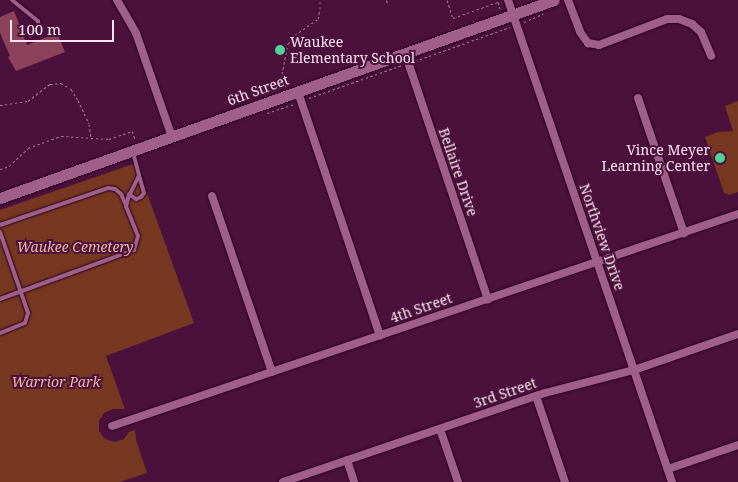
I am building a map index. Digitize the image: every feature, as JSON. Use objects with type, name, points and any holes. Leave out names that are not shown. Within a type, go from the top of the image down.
[{"type":"main road","name":"6th Street","points":[[0,198],[135,146],[172,137],[554,0]]},
{"type":"street","points":[[117,0],[139,41],[172,137]]},
{"type":"street","name":"Northview Drive","points":[[508,0],[672,482]]},
{"type":"street","points":[[568,0],[580,32],[588,43],[599,45],[667,19],[679,19],[692,24],[702,32],[711,56]]},
{"type":"street","name":"Bellaire Drive","points":[[405,53],[488,299]]},
{"type":"street","points":[[298,92],[380,336]]},
{"type":"street","points":[[638,98],[684,233]]},
{"type":"street","points":[[212,196],[272,372]]},
{"type":"street","name":"4th Street","points":[[112,426],[738,214]]},
{"type":"street","name":"3rd Street","points":[[283,482],[536,396],[634,370],[738,334]]},
{"type":"street","points":[[536,396],[565,482]]},
{"type":"street","points":[[440,429],[458,482]]},
{"type":"street","points":[[668,469],[738,445]]},
{"type":"street","points":[[347,460],[354,482]]},
{"type":"lane","points":[[12,0],[38,21],[39,26],[30,36]]},
{"type":"lane","points":[[130,194],[136,199],[144,193],[139,176],[135,146]]},
{"type":"lane","points":[[126,207],[139,176]]},
{"type":"lane","points":[[0,225],[108,188],[121,194],[138,236],[138,243],[134,250],[0,299]]},
{"type":"lane","points":[[0,232],[21,291],[28,319],[21,326],[0,333]]},
{"type":"path","points":[[286,86],[282,74],[288,44],[295,34],[318,19],[320,0]]},
{"type":"path","points":[[386,0],[388,4]]},
{"type":"path","points":[[447,0],[453,18],[498,2],[500,9]]},
{"type":"path","points":[[0,105],[28,101],[50,84],[61,82],[71,89],[78,100],[89,124],[91,139]]},
{"type":"path","points":[[0,169],[9,166],[28,148],[46,140],[73,136],[109,139],[132,131],[135,146]]},
{"type":"green space","points":[[738,101],[738,192],[729,195],[724,193],[705,137],[718,132],[733,131],[725,106]]},
{"type":"green space","points":[[136,163],[194,323],[106,356],[125,409],[113,409],[104,413],[99,421],[99,431],[105,439],[115,442],[124,439],[129,432],[135,430],[136,440],[147,473],[120,482],[0,482],[0,210]]},
{"type":"building","points":[[14,11],[27,45],[57,33],[65,52],[16,71],[8,57],[10,56],[0,33],[0,17]]},
{"type":"place","name":"Waukee Elementary School","points":[[280,50]]},
{"type":"place","name":"Vince Meyer Learning Center","points":[[720,158]]},
{"type":"park label","name":"Waukee Cemetery","points":[[75,247]]},
{"type":"park label","name":"Warrior Park","points":[[56,382]]}]
